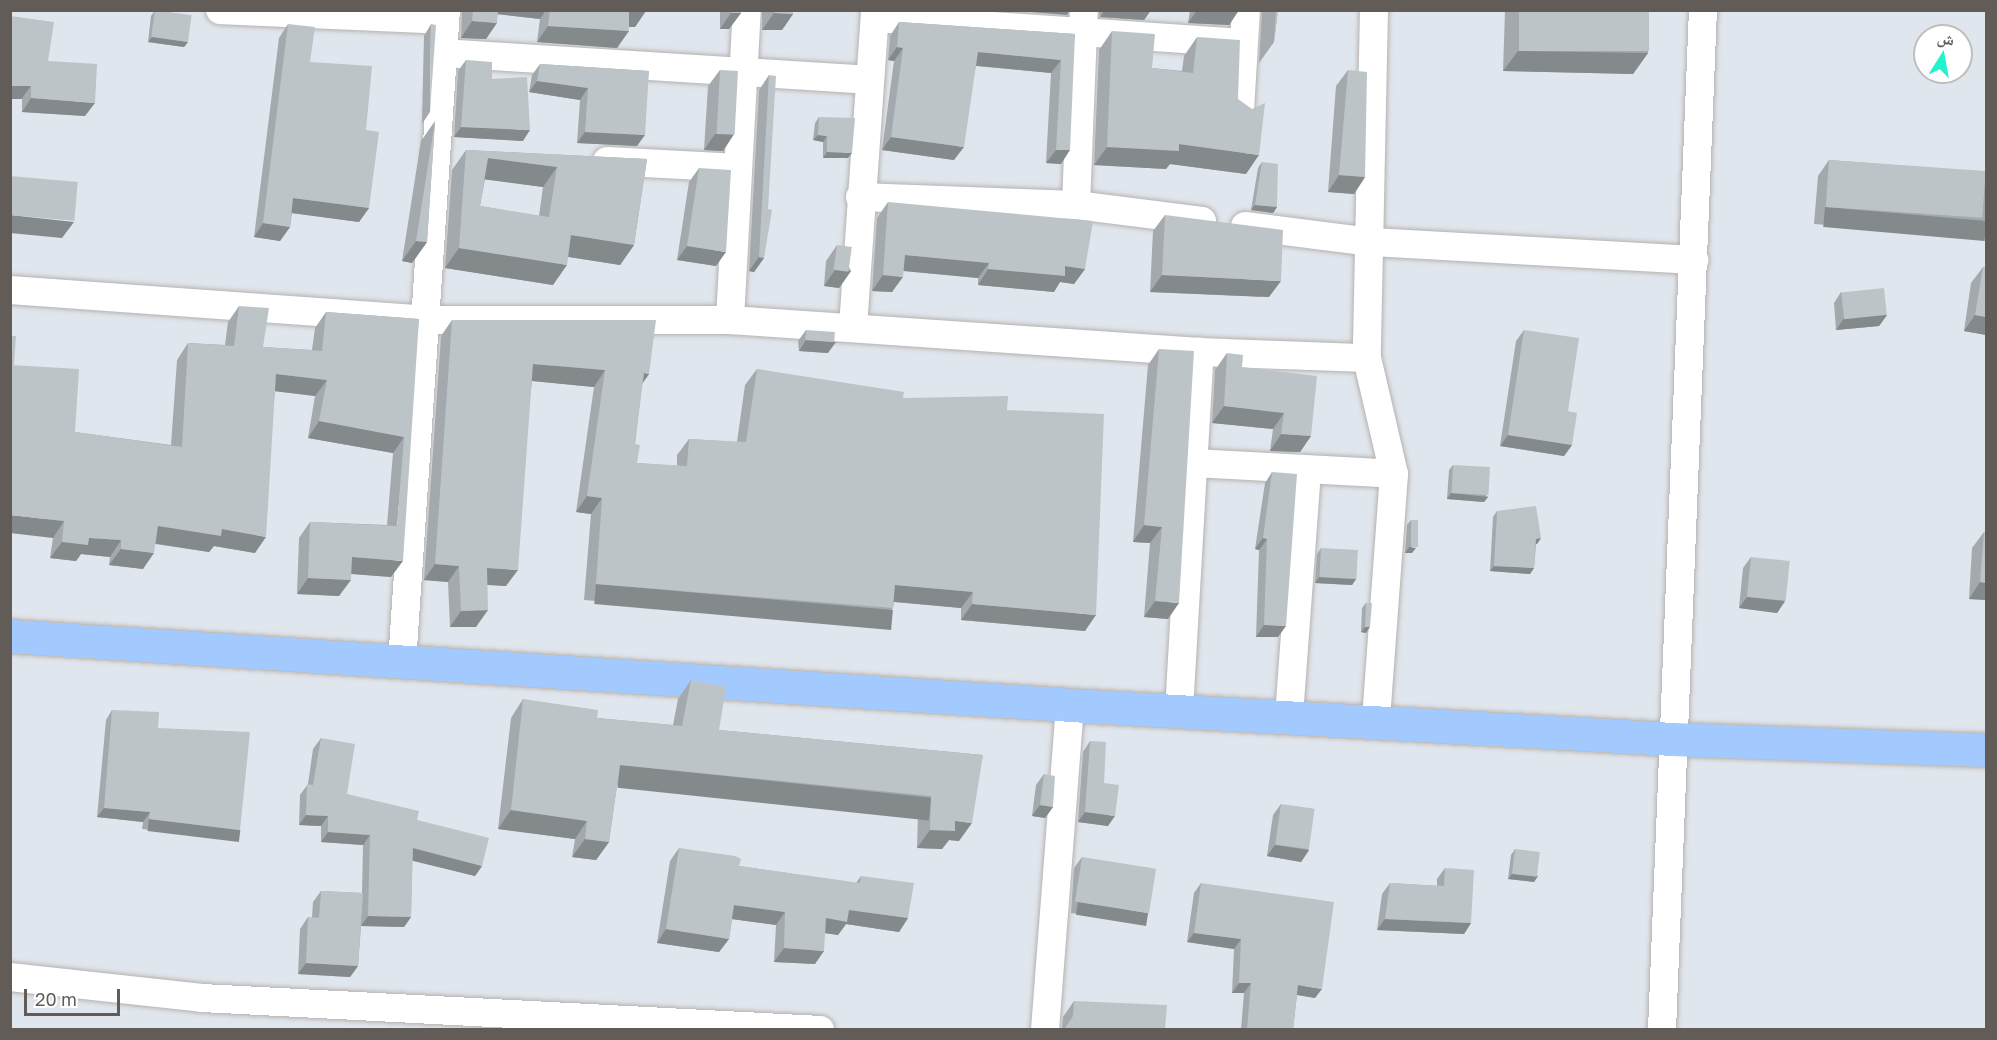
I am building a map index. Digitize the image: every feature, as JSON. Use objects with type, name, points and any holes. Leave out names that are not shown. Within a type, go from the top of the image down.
[{"type":"main road","points":[[10,636],[1070,705],[1376,719],[1672,739],[1986,750]]},
{"type":"street","points":[[220,10],[446,15],[443,53],[449,153],[426,320],[402,663]]},
{"type":"street","points":[[730,320],[747,10]]},
{"type":"street","points":[[1240,111],[1246,10]]},
{"type":"street","points":[[1374,10],[1372,242],[1368,358],[1394,474],[1376,719]]},
{"type":"street","points":[[1662,1029],[1703,10]]},
{"type":"street","points":[[853,327],[860,196],[875,14],[1083,21],[1243,43]]},
{"type":"street","points":[[1076,205],[1083,21]]},
{"type":"street","points":[[443,53],[745,69],[869,80]]},
{"type":"street","points":[[576,160],[738,168]]},
{"type":"street","points":[[860,196],[1076,205],[1372,242],[1694,260]]},
{"type":"street","points":[[10,290],[426,320],[730,320],[1200,352],[1368,358]]},
{"type":"street","points":[[1179,711],[1200,352]]},
{"type":"street","points":[[1194,463],[1394,474]]},
{"type":"street","points":[[1289,716],[1307,470]]},
{"type":"street","points":[[1045,1029],[1070,705]]},
{"type":"street","points":[[10,978],[202,998],[609,1023],[820,1029]]},
{"type":"building","points":[[155,10],[192,15],[188,42],[151,37]]},
{"type":"building","points":[[473,10],[498,10],[497,23],[472,21]]},
{"type":"building","points":[[550,10],[629,10],[629,31],[548,26]]},
{"type":"building","points":[[731,10],[741,10],[741,13],[731,13]]},
{"type":"building","points":[[774,10],[793,10],[793,14],[774,13]]},
{"type":"building","points":[[1276,10],[1278,10],[1274,42]]},
{"type":"building","points":[[1519,10],[1649,10],[1649,51],[1519,51]]},
{"type":"building","points":[[10,16],[54,22],[48,61],[97,64],[95,103],[31,98],[31,86],[10,86]]},
{"type":"building","points":[[899,22],[1075,34],[1070,150],[1056,150],[1061,60],[978,52],[964,147],[891,137],[903,48],[897,47]]},
{"type":"building","points":[[288,24],[315,27],[310,62],[372,66],[366,130],[379,132],[369,208],[293,198],[290,227],[263,223]]},
{"type":"building","points":[[431,24],[436,25],[430,112]]},
{"type":"building","points":[[1112,31],[1155,34],[1152,68],[1193,73],[1197,37],[1240,40],[1238,99],[1252,109],[1265,103],[1259,155],[1179,144],[1179,151],[1107,147]]},
{"type":"building","points":[[466,60],[492,62],[492,79],[527,77],[530,130],[461,127]]},
{"type":"building","points":[[540,64],[649,71],[645,135],[585,132],[588,88],[537,81]]},
{"type":"building","points":[[720,70],[738,71],[735,135],[717,134]]},
{"type":"building","points":[[1348,70],[1367,72],[1365,177],[1339,175]]},
{"type":"building","points":[[769,75],[776,76],[768,209],[772,210],[764,258],[759,257]]},
{"type":"building","points":[[819,117],[855,118],[852,153],[827,152],[827,136],[818,135]]},
{"type":"building","points":[[435,121],[427,242],[416,241]]},
{"type":"building","points":[[466,150],[647,159],[634,245],[571,235],[567,265],[459,248]],"holes":[[[488,158],[557,167],[549,217],[480,206]]]},
{"type":"building","points":[[1829,160],[1986,171],[1982,218],[1826,207]]},
{"type":"building","points":[[1262,162],[1278,164],[1277,207],[1255,205]]},
{"type":"building","points":[[699,168],[731,170],[726,252],[687,246]]},
{"type":"building","points":[[10,176],[78,182],[74,221],[10,215]]},
{"type":"building","points":[[888,202],[1093,221],[1085,269],[1065,266],[1065,276],[988,269],[989,263],[905,255],[903,277],[883,275]]},
{"type":"building","points":[[1165,215],[1283,230],[1281,281],[1162,275]]},
{"type":"building","points":[[837,245],[852,247],[848,272],[834,270]]},
{"type":"building","points":[[1983,267],[1986,267],[1986,317],[1975,315]]},
{"type":"building","points":[[1884,288],[1887,315],[1844,319],[1841,292]]},
{"type":"building","points":[[239,306],[269,308],[263,347],[322,351],[326,312],[419,319],[403,561],[352,557],[351,580],[308,578],[310,522],[397,526],[404,437],[319,421],[327,380],[276,374],[266,537],[222,529],[221,536],[158,526],[154,553],[121,549],[121,540],[89,538],[88,545],[62,542],[64,521],[10,515],[10,365],[79,369],[75,432],[182,447],[188,343],[234,346]]},
{"type":"building","points":[[452,320],[656,320],[649,374],[644,373],[635,444],[640,445],[637,463],[687,466],[689,439],[746,442],[757,369],[904,392],[903,398],[1008,396],[1007,410],[1104,414],[1096,615],[972,604],[973,592],[895,585],[893,608],[596,584],[602,498],[587,496],[605,370],[533,364],[518,570],[487,568],[488,610],[461,611],[459,566],[435,564]]},
{"type":"building","points":[[806,330],[835,332],[834,342],[805,340]]},
{"type":"building","points":[[1524,330],[1579,338],[1568,411],[1577,413],[1572,445],[1508,435]]},
{"type":"building","points":[[10,336],[16,336],[14,365],[10,365]]},
{"type":"building","points":[[1159,349],[1194,351],[1179,603],[1155,601],[1162,527],[1144,525]]},
{"type":"building","points":[[1227,353],[1243,355],[1242,367],[1317,376],[1311,436],[1281,434],[1284,413],[1224,406]]},
{"type":"building","points":[[1453,465],[1490,467],[1488,495],[1452,493]]},
{"type":"building","points":[[1272,472],[1297,474],[1286,626],[1264,625],[1267,539],[1263,538]]},
{"type":"building","points":[[1536,506],[1541,538],[1536,539],[1534,568],[1494,566],[1497,511]]},
{"type":"building","points":[[1411,520],[1418,520],[1418,547],[1411,547]]},
{"type":"building","points":[[1984,532],[1986,532],[1986,583],[1980,582]]},
{"type":"building","points":[[1321,548],[1358,550],[1356,579],[1319,577]]},
{"type":"building","points":[[1751,557],[1790,561],[1786,601],[1747,597]]},
{"type":"building","points":[[1366,603],[1372,603],[1370,627],[1365,627]]},
{"type":"building","points":[[691,680],[726,687],[719,730],[983,755],[972,823],[955,821],[955,831],[930,830],[931,796],[620,765],[609,842],[585,839],[587,821],[511,810],[523,699],[598,710],[597,718],[682,726]]},
{"type":"building","points":[[112,710],[159,712],[158,728],[250,732],[240,830],[149,819],[150,812],[104,808]]},
{"type":"building","points":[[321,738],[355,744],[347,794],[419,811],[417,820],[489,838],[482,866],[413,848],[411,917],[368,916],[370,835],[328,832],[328,816],[306,815],[307,784],[313,785]]},
{"type":"building","points":[[1090,741],[1106,742],[1104,783],[1119,785],[1115,816],[1085,812]]},
{"type":"building","points":[[1044,774],[1055,776],[1053,807],[1040,805]]},
{"type":"building","points":[[1281,804],[1315,809],[1309,849],[1275,845]]},
{"type":"building","points":[[679,848],[735,856],[741,859],[739,866],[860,883],[861,876],[914,883],[908,918],[849,910],[847,922],[826,918],[824,951],[784,948],[785,912],[734,905],[729,939],[666,929]]},
{"type":"building","points":[[1515,849],[1540,852],[1537,877],[1512,874]]},
{"type":"building","points":[[1082,857],[1156,869],[1149,913],[1075,901]]},
{"type":"building","points":[[1445,868],[1474,870],[1471,923],[1385,919],[1390,883],[1444,886]]},
{"type":"building","points":[[1201,883],[1334,902],[1322,989],[1298,985],[1293,1029],[1247,1029],[1251,983],[1239,983],[1241,939],[1194,933]]},
{"type":"building","points":[[321,891],[363,893],[358,966],[306,963],[308,917],[319,918]]},
{"type":"building","points":[[1074,1001],[1167,1005],[1165,1029],[1065,1029],[1073,1016]]}]
